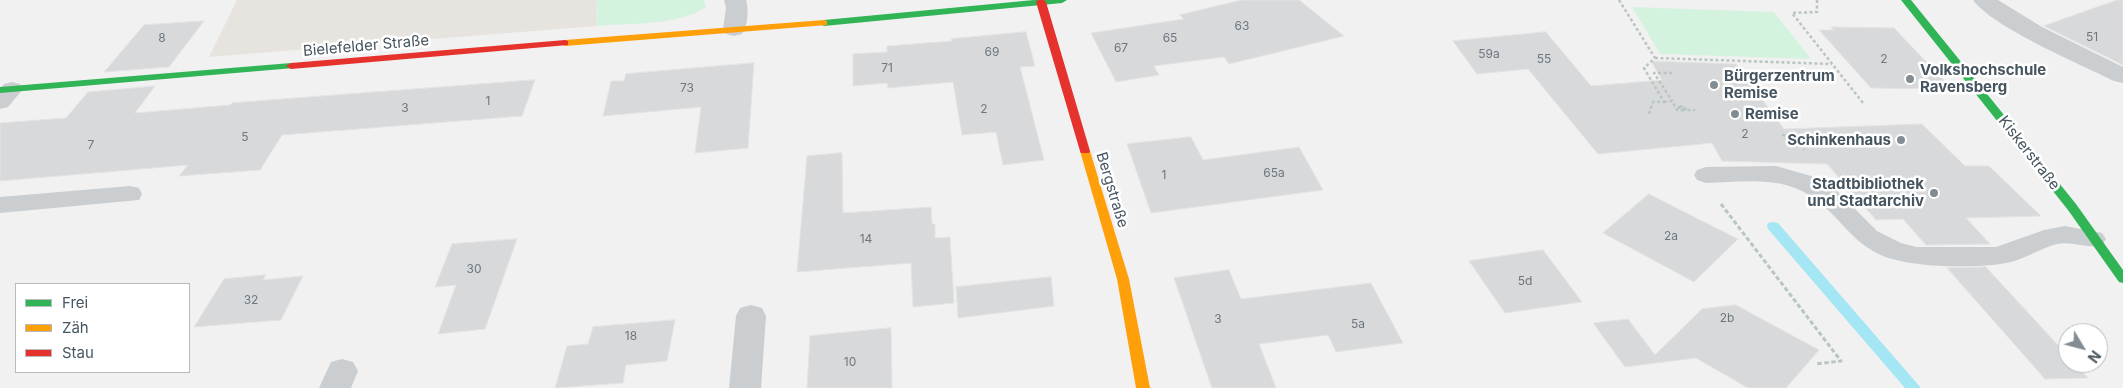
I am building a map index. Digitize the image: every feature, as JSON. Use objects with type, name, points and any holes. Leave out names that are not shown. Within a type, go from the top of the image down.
[{"type":"street","points":[[734,29],[737,8],[735,0]]},
{"type":"street","name":"Bielefelder Straße","points":[[4,94],[734,29],[861,21],[1062,0]]},
{"type":"street","name":"Kiskerstraße","points":[[1906,0],[2072,207],[2123,279]]},
{"type":"street","points":[[1984,0],[1998,11],[2032,30],[2123,76]]},
{"type":"street","name":"Bergstraße","points":[[1041,2],[1123,279],[1143,388]]},
{"type":"street","points":[[745,388],[751,316]]},
{"type":"lane","points":[[1706,175],[1776,174],[1802,182],[1825,194],[1868,237],[1893,250],[1916,256],[1996,256],[2011,254],[2053,236],[2093,238]]},
{"type":"lane","points":[[0,205],[130,194]]},
{"type":"path","points":[[1619,0],[1655,58]]},
{"type":"path","points":[[1817,0],[1817,12],[1792,13],[1863,103]]},
{"type":"path","points":[[1664,102],[1644,68],[1655,58],[1832,64]]},
{"type":"path","points":[[1672,73],[1654,73],[1677,110],[1695,110]]},
{"type":"path","points":[[1649,114],[1653,102],[1672,101]]},
{"type":"path","points":[[1782,135],[1826,136]]},
{"type":"path","points":[[1706,175],[1714,195],[1841,362],[1815,364]]},
{"type":"shaded area","points":[[237,0],[597,0],[596,26],[209,57]]},
{"type":"green space","points":[[597,0],[704,0],[706,7],[682,18],[668,21],[596,26]]},
{"type":"green space","points":[[1632,7],[1774,12],[1811,59],[1660,54]]},
{"type":"building","points":[[1242,0],[1299,0],[1344,36],[1229,64],[1224,57],[1154,66],[1159,75],[1116,82],[1091,33],[1184,19],[1180,15]]},
{"type":"building","points":[[2117,0],[2123,0],[2123,65],[2044,26]]},
{"type":"building","points":[[204,21],[169,67],[104,72],[144,25]]},
{"type":"building","points":[[1831,27],[1894,28],[1952,89],[1871,88],[1819,30],[1834,30]]},
{"type":"building","points":[[1026,32],[1035,66],[1020,67],[1044,160],[1003,165],[996,132],[962,135],[953,82],[888,88],[887,83],[853,86],[853,54],[887,52],[887,46],[952,41],[951,39]]},
{"type":"building","points":[[1546,32],[1591,86],[1662,80],[1651,61],[1736,64],[1784,129],[1922,124],[1965,166],[1989,166],[2041,216],[1966,218],[1990,244],[1926,245],[1903,219],[1876,220],[1827,164],[1722,161],[1712,143],[1598,154],[1528,69],[1477,74],[1453,41]]},
{"type":"building","points":[[754,63],[748,148],[695,153],[701,107],[603,116],[611,81],[624,81],[626,74]]},
{"type":"building","points":[[535,80],[522,116],[282,135],[260,170],[179,176],[188,165],[0,181],[0,123],[66,118],[88,92],[155,86],[135,113],[230,105],[232,103]]},
{"type":"building","points":[[1191,137],[1203,160],[1299,147],[1323,190],[1151,213],[1127,144]]},
{"type":"building","points":[[842,153],[843,213],[931,207],[932,224],[935,224],[935,238],[950,237],[954,303],[913,307],[911,263],[797,272],[807,156]]},
{"type":"building","points":[[1649,194],[1738,239],[1694,282],[1603,233]]},
{"type":"building","points":[[517,239],[485,329],[438,334],[456,285],[435,287],[452,244]]},
{"type":"building","points":[[1543,250],[1582,302],[1505,313],[1469,261]]},
{"type":"building","points":[[1986,267],[2058,345],[2058,373],[2084,373],[2088,378],[2045,379],[1947,268]]},
{"type":"building","points":[[1229,270],[1241,299],[1371,283],[1403,343],[1336,352],[1328,335],[1259,344],[1276,388],[1212,388],[1174,278]]},
{"type":"building","points":[[266,275],[263,280],[303,276],[281,320],[194,327],[224,279]]},
{"type":"building","points":[[1051,277],[1054,306],[958,318],[956,287]]},
{"type":"building","points":[[1736,305],[1819,350],[1786,388],[1748,388],[1696,358],[1625,367],[1593,323],[1628,319],[1655,355],[1702,309]]},
{"type":"building","points":[[675,320],[667,361],[626,365],[623,383],[555,388],[567,346],[588,344],[593,327]]},
{"type":"building","points":[[891,328],[892,388],[807,388],[810,336]]},
{"type":"waterway","points":[[1773,226],[1914,388]]},
{"type":"traffic: fast","points":[[824,23],[1062,0]]},
{"type":"traffic: fast","points":[[1906,0],[2072,207],[2123,279]]},
{"type":"traffic: fast","points":[[0,90],[291,66]]},
{"type":"traffic: slow","points":[[565,43],[824,23]]},
{"type":"traffic: slow","points":[[1085,151],[1123,279],[1143,388]]},
{"type":"traffic: jam","points":[[1041,2],[1085,151]]},
{"type":"traffic: jam","points":[[291,66],[565,43]]},
{"type":"place","name":"Volkshochschule Ravensberg","points":[[1910,79]]},
{"type":"place","name":"Bürgerzentrum Remise","points":[[1714,85]]},
{"type":"place","name":"Remise","points":[[1735,114]]},
{"type":"place","name":"Schinkenhaus","points":[[1901,140]]},
{"type":"place","name":"Stadtbibliothek und Stadtarchiv","points":[[1934,193]]}]
